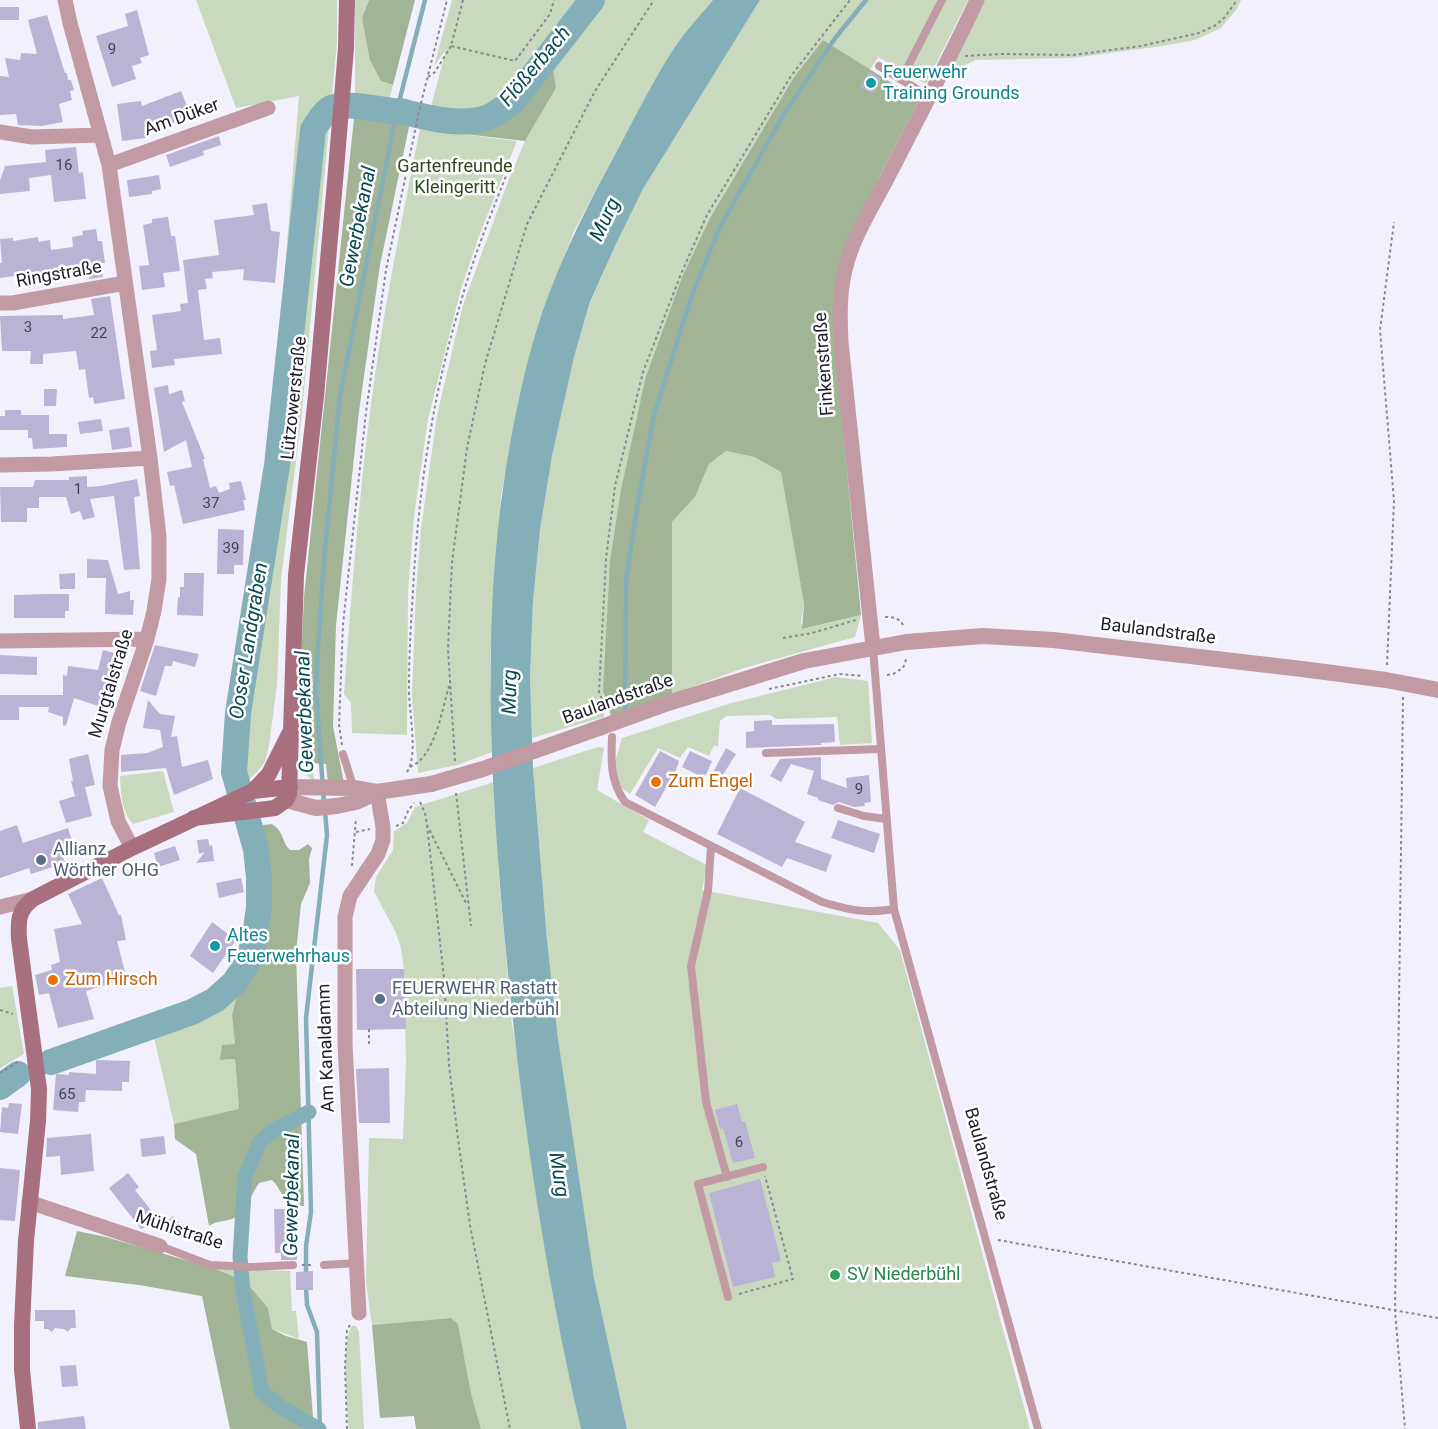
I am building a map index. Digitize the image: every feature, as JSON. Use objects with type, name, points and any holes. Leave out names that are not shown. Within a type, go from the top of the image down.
[{"type":"main road","name":"Lützowerstraße","points":[[288,793],[297,575],[317,384],[341,106],[347,0]]},
{"type":"main road","points":[[243,801],[275,764],[292,730]]},
{"type":"main road","name":"Baulandstraße","points":[[243,801],[257,812],[275,808],[288,793]]},
{"type":"main road","name":"Baulandstraße","points":[[132,848],[194,818],[243,801],[288,793]]},
{"type":"main road","points":[[28,1429],[22,1370],[22,1325],[29,1202],[39,1100],[18,924],[21,909],[33,898],[132,848]]},
{"type":"street","name":"Murgtalstraße","points":[[65,0],[109,165],[159,536],[159,579],[154,611],[112,750],[110,786],[118,821],[132,848]]},
{"type":"street","name":"Finkenstraße","points":[[873,646],[841,342],[840,304],[845,270],[851,250],[977,0]]},
{"type":"street","name":"Am Düker","points":[[109,165],[268,108]]},
{"type":"street","points":[[0,132],[32,137],[101,135]]},
{"type":"street","name":"Ringstraße","points":[[0,303],[13,303],[125,283]]},
{"type":"street","points":[[0,465],[150,459]]},
{"type":"street","name":"Baulandstraße","points":[[288,793],[317,787],[349,793],[427,791],[483,769],[607,730],[668,702],[767,671],[873,646],[906,642],[983,636],[1053,640],[1386,680],[1438,690]]},
{"type":"street","points":[[0,641],[147,639]]},
{"type":"street","name":"Am Kanaldamm","points":[[359,1313],[345,917],[350,896],[378,854],[383,840],[377,792]]},
{"type":"street","name":"Baulandstraße","points":[[288,793],[316,808],[337,806],[349,793]]},
{"type":"street","points":[[0,907],[33,898]]},
{"type":"street","name":"Mühlstraße","points":[[29,1202],[160,1246]]},
{"type":"lane","points":[[901,80],[942,0]]},
{"type":"lane","points":[[879,66],[930,97]]},
{"type":"lane","name":"Baulandstraße","points":[[873,646],[894,909],[1038,1429]]},
{"type":"lane","points":[[607,730],[612,776],[625,802],[822,902],[847,910],[871,913],[894,909]]},
{"type":"lane","points":[[766,753],[880,749]]},
{"type":"lane","points":[[343,754],[349,793]]},
{"type":"lane","points":[[838,808],[864,816],[886,819]]},
{"type":"lane","points":[[711,847],[708,891],[692,966],[706,1102],[727,1177]]},
{"type":"lane","points":[[728,1297],[699,1184],[763,1167]]},
{"type":"lane","name":"Mühlstraße","points":[[160,1246],[210,1265],[252,1267],[293,1265]]},
{"type":"lane","points":[[324,1265],[358,1263]]},
{"type":"path","points":[[343,754],[339,725],[343,624],[366,411],[386,270],[420,107],[447,0]]},
{"type":"path","points":[[428,77],[435,72],[451,46],[463,0]]},
{"type":"path","points":[[451,46],[515,61],[550,14],[554,0]]},
{"type":"path","points":[[455,764],[448,649],[452,562],[467,448],[488,353],[527,224],[595,91],[654,0]]},
{"type":"path","points":[[607,730],[599,692],[606,559],[615,486],[643,372],[681,274],[707,215],[791,76],[850,0]]},
{"type":"path","points":[[950,57],[1001,54],[1073,55],[1141,46],[1199,33],[1216,25],[1237,0]]},
{"type":"path","points":[[406,773],[412,757],[408,688],[413,590],[420,503],[433,416],[459,305],[506,176]]},
{"type":"path","points":[[1386,680],[1394,501],[1380,330],[1394,222]]},
{"type":"path","points":[[783,638],[812,633],[869,616]]},
{"type":"path","points":[[410,767],[423,759],[432,744],[450,683]]},
{"type":"path","points":[[1403,683],[1395,1311],[1405,1429]]},
{"type":"path","points":[[456,787],[471,926]]},
{"type":"path","points":[[383,827],[398,826],[403,823],[410,807],[427,791]]},
{"type":"path","points":[[419,800],[427,825],[444,978],[450,1065],[470,1225],[510,1429]]},
{"type":"path","points":[[427,825],[468,908]]},
{"type":"path","points":[[369,1029],[369,1044]]},
{"type":"path","points":[[0,1073],[34,1051]]},
{"type":"path","points":[[728,1297],[793,1279],[763,1167]]},
{"type":"path","points":[[986,1238],[1438,1318]]},
{"type":"path","points":[[293,1265],[324,1265]]},
{"type":"path","points":[[347,1429],[345,1367],[347,1330],[359,1313]]},
{"type":"green space","points":[[196,0],[337,0],[337,43],[301,422],[281,579],[277,685],[269,745],[265,762],[257,772],[245,783],[230,790],[226,754],[228,733],[247,597],[266,501],[299,96],[236,108]]},
{"type":"green space","points":[[355,0],[369,0],[362,18],[381,81],[393,85],[389,101],[355,94]]},
{"type":"green space","points":[[369,0],[415,0],[393,85],[381,81],[370,60],[362,18]]},
{"type":"green space","name":"Gartenfreunde Kleingeritt","points":[[452,0],[588,0],[541,64],[512,95],[485,115],[464,118],[429,114],[446,50],[434,66]]},
{"type":"green space","points":[[597,0],[713,0],[673,50],[635,117],[574,231],[542,314],[519,398],[501,496],[490,661],[492,752],[457,765],[418,773],[412,695],[416,591],[421,529],[437,415],[463,305],[507,184],[525,141],[556,88],[552,60]]},
{"type":"green space","points":[[760,0],[968,0],[926,84],[878,57],[870,70],[823,40],[826,36],[794,77],[710,218],[682,277],[646,376],[603,692],[604,717],[532,738],[530,678],[533,601],[540,530],[552,456],[574,357],[590,303],[643,189]]},
{"type":"green space","points":[[984,0],[1241,0],[1237,9],[1221,28],[1195,40],[1072,58],[975,60],[947,75]]},
{"type":"green space","points":[[823,40],[919,100],[856,223],[833,326],[861,615],[802,629],[804,604],[781,472],[754,457],[726,451],[709,464],[695,497],[672,522],[672,694],[612,718],[603,692],[610,561],[621,490],[646,376],[682,277],[710,218],[794,77]]},
{"type":"green space","points":[[552,60],[556,88],[525,141],[420,129],[422,123],[468,128],[494,121],[506,113],[526,93]]},
{"type":"green space","points":[[354,118],[410,122],[380,265],[359,411],[336,625],[333,726],[344,783],[328,783],[326,764],[312,763],[310,693],[301,663],[304,597]]},
{"type":"green space","name":"Gartenfreunde Kleingeritt","points":[[420,129],[517,141],[479,236],[461,289],[428,419],[414,516],[408,592],[407,735],[352,733],[351,703],[344,694],[366,447],[386,305]]},
{"type":"green space","points":[[726,451],[754,457],[781,472],[804,604],[801,622],[803,629],[861,615],[855,637],[744,668],[672,694],[672,522],[695,497],[709,464]]},
{"type":"green space","points":[[301,663],[310,693],[310,741],[314,781],[307,776],[303,767]]},
{"type":"green space","points":[[836,677],[868,681],[872,743],[840,745],[837,717],[776,719],[770,715],[726,716],[720,721],[718,747],[714,745],[709,756],[688,747],[680,758],[658,748],[630,794],[617,785],[614,765],[622,738],[728,704]]},
{"type":"green space","name":"SV Niederbühl","points":[[598,747],[604,748],[597,790],[649,820],[643,832],[707,865],[702,890],[878,923],[900,950],[1030,1429],[627,1429],[594,1278],[572,1143],[547,940],[533,768]]},
{"type":"green space","points":[[163,771],[174,812],[133,824],[124,808],[120,776]]},
{"type":"green space","points":[[494,782],[499,877],[512,1024],[581,1429],[481,1429],[471,1393],[458,1324],[451,1318],[372,1325],[366,1282],[369,1138],[403,1139],[406,1061],[404,969],[401,948],[396,933],[374,891],[376,877],[393,850],[394,831],[407,823],[415,807]]},
{"type":"green space","points":[[272,824],[290,850],[299,850],[308,844],[312,848],[309,859],[310,883],[301,904],[296,953],[304,1206],[290,1206],[272,1180],[259,1183],[237,1217],[209,1226],[196,1154],[175,1139],[174,1124],[239,1109],[235,1059],[220,1060],[222,1045],[235,1044],[232,1015],[238,991],[249,974],[256,954],[263,923],[264,865],[253,826]]},
{"type":"green space","points":[[12,986],[24,1054],[0,1068],[0,988]]},
{"type":"green space","points":[[238,991],[232,1015],[235,1044],[220,1060],[235,1059],[239,1110],[174,1124],[153,1033],[218,1005]]},
{"type":"green space","points":[[77,1231],[106,1237],[216,1269],[246,1282],[268,1308],[272,1329],[307,1342],[314,1429],[230,1429],[202,1296],[65,1276]]},
{"type":"green space","points":[[216,1269],[290,1271],[292,1311],[296,1311],[299,1339],[272,1329],[268,1308],[246,1282]]},
{"type":"green space","points":[[451,1318],[458,1324],[471,1393],[481,1429],[416,1429],[414,1416],[380,1418],[372,1325]]},
{"type":"green space","points":[[352,1326],[356,1326],[359,1332],[364,1429],[349,1429],[346,1359]]},
{"type":"water","name":"Murg","points":[[713,0],[760,0],[643,189],[590,302],[574,357],[552,456],[540,530],[533,601],[530,678],[533,768],[547,940],[558,1039],[594,1278],[627,1429],[581,1429],[545,1248],[526,1126],[511,1003],[492,755],[491,630],[494,568],[513,427],[528,361],[549,294],[600,182],[655,80],[681,39]]},
{"type":"building","points":[[0,7],[19,7],[19,20],[0,20]]},
{"type":"building","points":[[137,10],[149,55],[140,58],[142,63],[132,66],[136,79],[112,87],[96,36],[128,26],[125,14]]},
{"type":"building","points":[[47,15],[65,73],[67,73],[68,80],[71,80],[74,90],[70,91],[72,100],[59,104],[63,122],[42,126],[18,125],[16,114],[0,115],[0,76],[9,77],[5,58],[20,60],[21,53],[37,54],[28,20]]},
{"type":"building","name":"Feuerwehr Training Grounds","points":[[869,72],[881,79],[872,94],[860,87]]},
{"type":"building","points":[[181,91],[191,116],[145,134],[146,138],[122,141],[117,104],[141,101],[142,106]]},
{"type":"building","points":[[219,136],[221,145],[203,151],[204,155],[170,167],[166,155]]},
{"type":"building","points":[[76,147],[79,173],[83,172],[86,199],[54,202],[51,175],[29,178],[30,191],[0,194],[0,180],[5,166],[46,162],[45,150]]},
{"type":"building","points":[[159,175],[161,189],[152,191],[152,194],[129,197],[127,180]]},
{"type":"building","points":[[267,203],[271,231],[280,232],[275,283],[243,280],[244,269],[212,272],[213,278],[205,279],[207,289],[198,290],[204,340],[220,338],[222,354],[174,359],[175,365],[152,368],[150,351],[157,350],[152,315],[181,311],[180,304],[188,303],[183,260],[219,255],[214,220],[254,215],[252,205]]},
{"type":"building","points":[[168,217],[171,236],[175,236],[180,271],[163,273],[165,287],[142,290],[139,266],[149,265],[143,225],[152,223],[152,219]]},
{"type":"building","points":[[96,229],[98,241],[102,241],[105,263],[101,263],[103,277],[89,279],[89,274],[77,275],[76,265],[54,268],[55,279],[44,280],[45,284],[31,286],[29,274],[0,278],[0,263],[2,263],[0,239],[13,238],[13,241],[38,237],[39,242],[50,240],[51,250],[73,247],[72,237],[83,235],[82,231]]},
{"type":"building","points":[[110,296],[125,399],[94,404],[93,397],[89,398],[85,369],[79,370],[76,351],[43,354],[43,364],[30,364],[31,351],[2,351],[0,316],[63,315],[63,319],[94,315],[91,299]]},
{"type":"building","points":[[168,385],[169,394],[182,390],[185,401],[182,402],[205,459],[203,459],[210,488],[216,486],[219,493],[230,489],[229,483],[241,481],[246,500],[243,500],[245,510],[183,524],[174,485],[170,486],[167,472],[192,467],[186,440],[164,452],[154,388]]},
{"type":"building","points":[[44,389],[57,389],[56,406],[44,406]]},
{"type":"building","points":[[5,410],[21,410],[21,415],[49,415],[49,434],[67,434],[67,447],[33,449],[32,438],[28,438],[28,430],[0,430],[0,416],[5,416]]},
{"type":"building","points":[[101,419],[103,431],[80,434],[78,422]]},
{"type":"building","points":[[129,427],[132,447],[112,450],[109,430]]},
{"type":"building","points":[[87,476],[87,487],[137,479],[140,496],[134,497],[140,569],[124,570],[114,496],[90,499],[95,517],[83,520],[80,511],[71,514],[66,497],[39,497],[39,508],[27,508],[27,522],[1,522],[0,487],[33,487],[35,480],[69,480],[69,477]]},
{"type":"building","points":[[218,529],[244,530],[243,565],[234,565],[234,574],[217,574]]},
{"type":"building","points":[[87,559],[108,560],[118,594],[130,591],[130,600],[134,600],[133,615],[105,614],[106,578],[87,578]]},
{"type":"building","points":[[75,573],[75,589],[60,589],[59,574]]},
{"type":"building","points":[[184,573],[204,573],[203,616],[177,615],[180,587],[184,587]]},
{"type":"building","points":[[69,594],[69,611],[65,611],[65,618],[14,618],[14,595]]},
{"type":"building","points":[[155,645],[199,654],[195,667],[173,661],[172,666],[165,666],[156,696],[140,691]]},
{"type":"building","points":[[103,650],[126,656],[110,710],[74,698],[66,726],[63,725],[63,717],[48,712],[49,707],[19,707],[19,720],[0,720],[0,695],[63,695],[63,675],[67,676],[68,666],[98,670]]},
{"type":"building","points":[[0,655],[37,657],[37,675],[0,674]]},
{"type":"building","points":[[148,700],[160,714],[175,716],[171,737],[177,736],[182,767],[208,760],[213,779],[174,795],[166,768],[121,772],[121,755],[147,753],[163,747],[160,730],[143,728]]},
{"type":"building","points":[[772,720],[772,725],[834,724],[835,742],[821,743],[821,745],[746,748],[746,732],[754,731],[754,721]]},
{"type":"building","points":[[726,748],[736,754],[716,786],[708,782]]},
{"type":"building","name":"Zum Engel","points":[[660,751],[679,761],[655,807],[635,795]]},
{"type":"building","points":[[690,751],[712,761],[706,775],[703,774],[702,777],[682,767]]},
{"type":"building","points":[[88,754],[95,785],[85,787],[92,816],[66,823],[59,801],[75,796],[69,759]]},
{"type":"building","points":[[821,757],[821,779],[847,788],[846,778],[869,775],[871,802],[864,803],[865,806],[854,807],[839,802],[833,805],[818,800],[807,794],[814,771],[791,764],[781,782],[770,776],[780,759]]},
{"type":"building","points":[[740,788],[805,822],[795,842],[832,855],[826,872],[787,858],[782,867],[717,834]]},
{"type":"building","points":[[838,820],[880,834],[874,853],[831,838]]},
{"type":"building","points":[[17,825],[23,843],[68,828],[74,847],[61,851],[65,863],[31,874],[29,868],[0,878],[0,831]]},
{"type":"building","points":[[208,839],[210,847],[212,844],[214,861],[196,863],[205,852],[199,854],[197,840]]},
{"type":"building","points":[[175,846],[180,860],[158,867],[154,853]]},
{"type":"building","points":[[102,878],[121,915],[126,940],[117,941],[125,972],[120,974],[121,980],[86,991],[94,1019],[58,1028],[49,993],[39,995],[35,975],[52,970],[51,965],[60,962],[54,929],[82,924],[68,894]]},
{"type":"building","points":[[241,878],[244,892],[219,898],[216,883]]},
{"type":"building","name":"Altes Feuerwehrhaus","points":[[212,922],[236,940],[213,973],[190,956]]},
{"type":"building","name":"FEUERWEHR Rastatt Abteilung Niederbühl","points":[[356,969],[404,969],[406,1029],[357,1030]]},
{"type":"building","points":[[96,1060],[130,1061],[129,1082],[122,1082],[122,1091],[86,1090],[85,1102],[79,1102],[78,1112],[53,1110],[56,1074],[69,1075],[69,1072],[96,1074]]},
{"type":"building","points":[[389,1068],[390,1123],[359,1123],[356,1069]]},
{"type":"building","points":[[9,1103],[22,1104],[18,1134],[0,1132],[2,1107],[8,1108]]},
{"type":"building","points":[[737,1104],[742,1122],[745,1121],[755,1158],[733,1163],[715,1110]]},
{"type":"building","points":[[91,1134],[94,1171],[61,1175],[60,1156],[46,1157],[47,1138]]},
{"type":"building","points":[[164,1136],[166,1154],[142,1157],[140,1139]]},
{"type":"building","points":[[0,1168],[20,1170],[15,1221],[0,1220]]},
{"type":"building","points":[[128,1173],[139,1187],[135,1190],[161,1223],[152,1230],[148,1226],[141,1229],[109,1188]]},
{"type":"building","points":[[760,1179],[781,1261],[772,1263],[775,1277],[733,1287],[709,1193]]},
{"type":"building","points":[[274,1209],[297,1209],[297,1260],[281,1260],[281,1253],[275,1253]]},
{"type":"building","points":[[173,1216],[182,1227],[171,1235],[163,1225]]},
{"type":"building","points":[[313,1271],[313,1290],[296,1290],[296,1272]]},
{"type":"building","points":[[35,1310],[75,1310],[76,1328],[71,1328],[68,1332],[64,1329],[55,1328],[52,1332],[44,1329],[44,1321],[35,1321]]},
{"type":"building","points":[[76,1365],[78,1386],[62,1387],[60,1366]]},
{"type":"building","points":[[84,1416],[86,1429],[38,1429],[38,1422]]},
{"type":"waterway","name":"Gewerbekanal","points":[[324,803],[316,693],[317,661],[340,396],[397,110],[425,0]]},
{"type":"waterway","name":"Flößerbach","points":[[400,111],[463,122],[487,118],[496,113],[515,99],[592,0]]},
{"type":"waterway","points":[[625,709],[626,580],[638,502],[654,415],[692,295],[720,227],[784,114],[836,37],[866,0]]},
{"type":"waterway","name":"Ooser Landgraben","points":[[51,1062],[192,1012],[215,1000],[234,983],[248,962],[255,937],[259,907],[259,878],[256,849],[234,772],[238,713],[277,465],[313,130],[326,112],[337,106],[361,106],[393,111]]},
{"type":"waterway","name":"Ooser Landgraben","points":[[317,119],[321,118]]},
{"type":"waterway","name":"Gewerbekanal","points":[[306,1275],[306,1246],[311,1212],[306,1018],[327,835],[325,811]]},
{"type":"waterway","name":"Ooser Landgraben","points":[[0,1087],[18,1074]]},
{"type":"waterway","points":[[309,1112],[271,1132],[260,1142],[245,1176],[240,1257],[243,1291],[262,1392],[280,1407],[319,1429]]},
{"type":"waterway","name":"Gewerbekanal","points":[[306,1287],[307,1305],[317,1332],[320,1429]]},
{"type":"place","name":"Feuerwehr Training Grounds","points":[[871,83]]},
{"type":"place","name":"Zum Engel","points":[[656,782]]},
{"type":"place","name":"Allianz Wörther OHG","points":[[41,860]]},
{"type":"place","name":"Altes Feuerwehrhaus","points":[[215,946]]},
{"type":"place","name":"Zum Hirsch","points":[[53,980]]},
{"type":"place","name":"FEUERWEHR Rastatt Abteilung Niederbühl","points":[[380,999]]},
{"type":"place","name":"SV Niederbühl","points":[[835,1275]]}]
